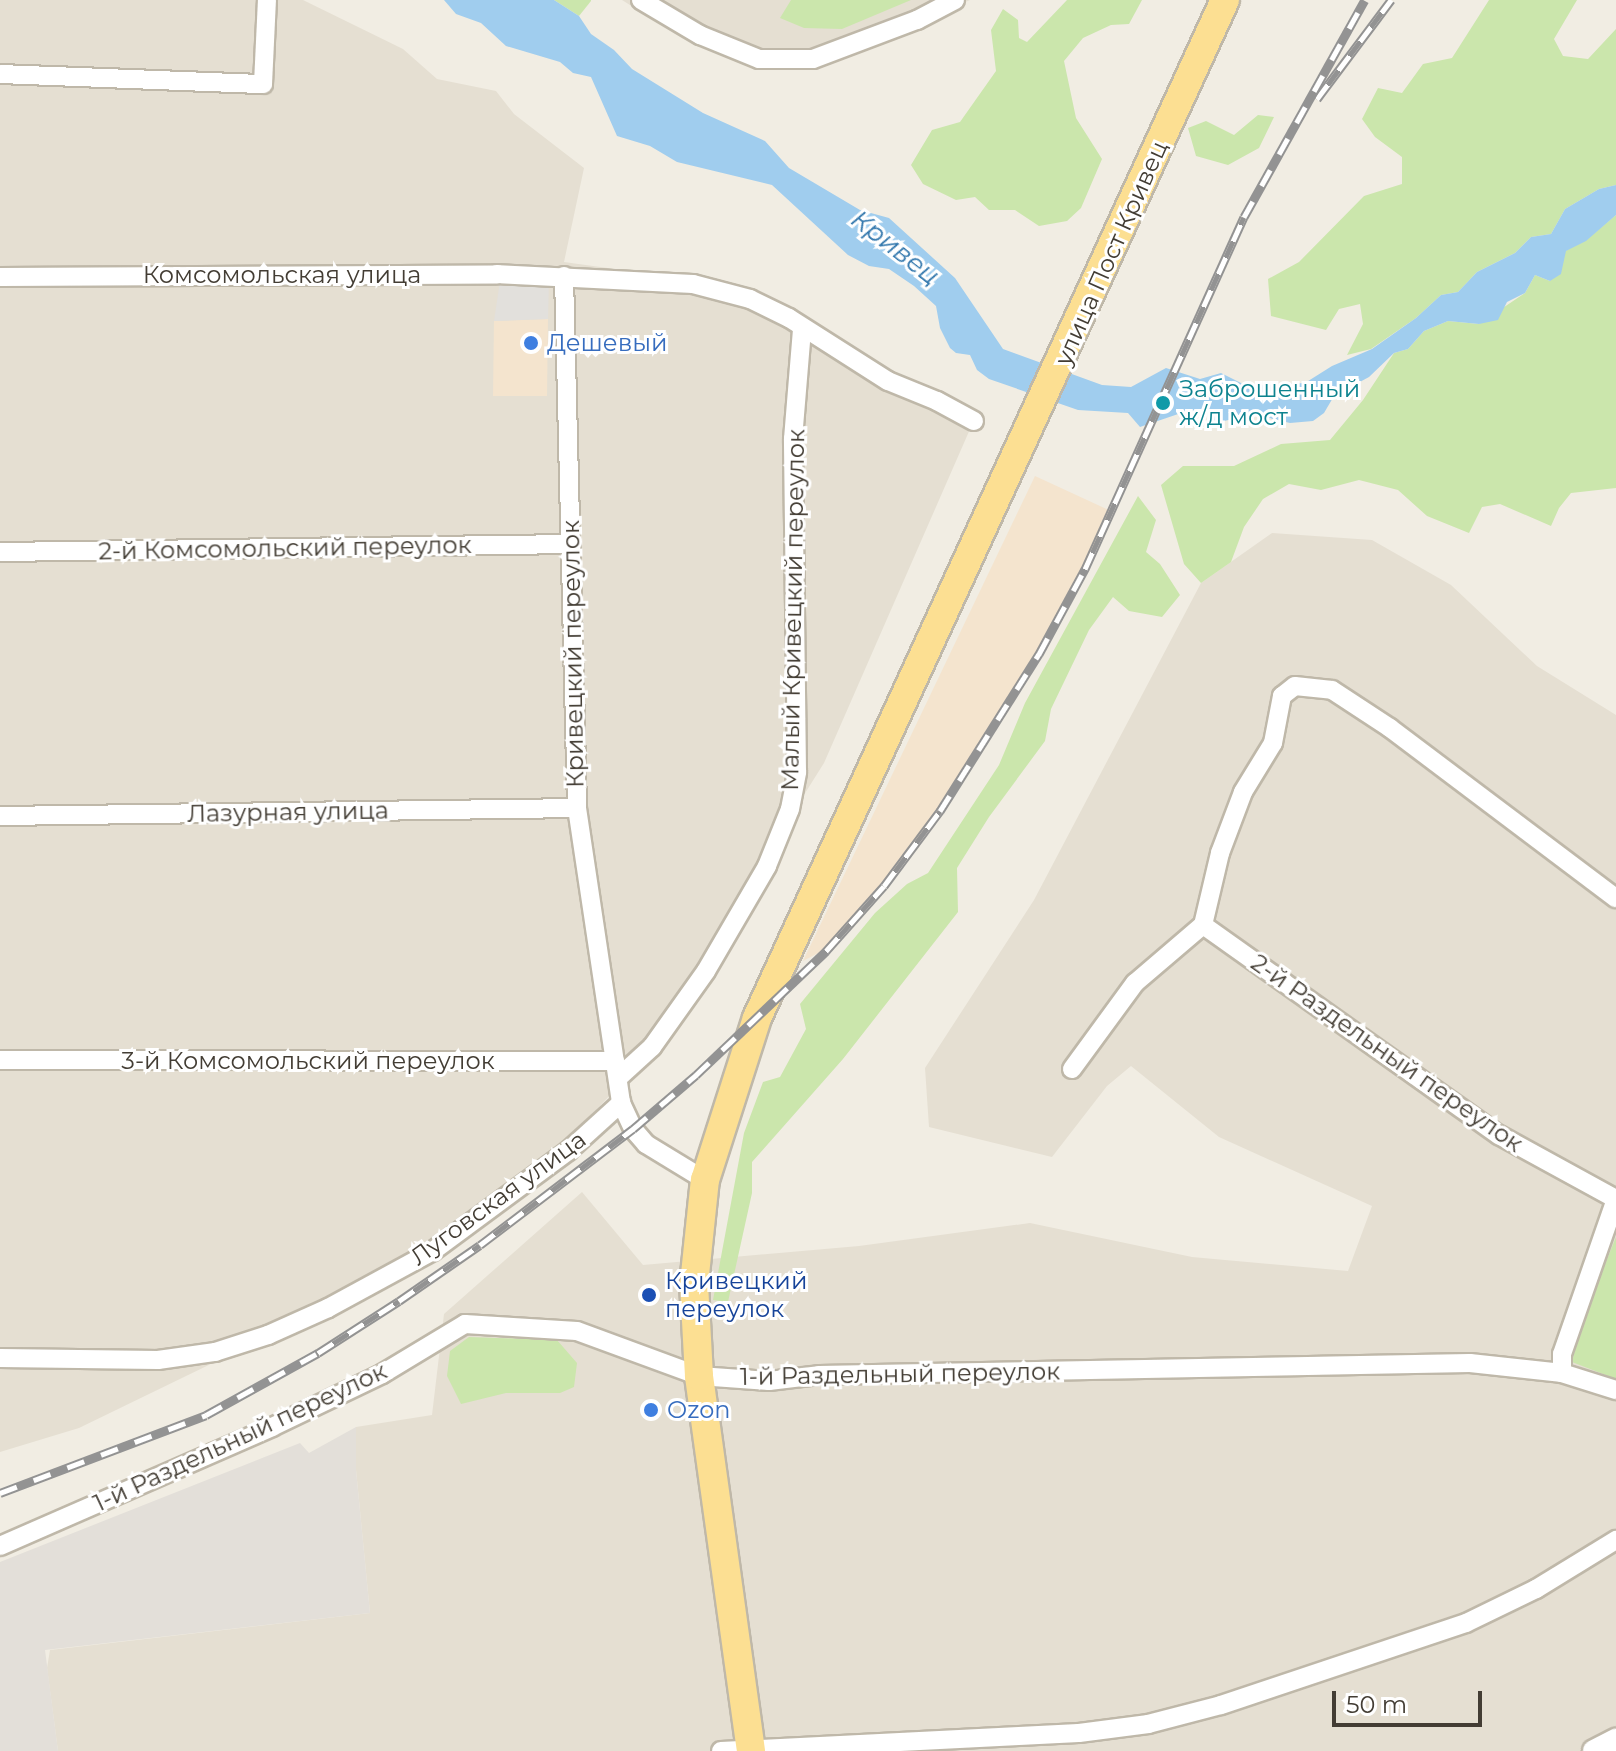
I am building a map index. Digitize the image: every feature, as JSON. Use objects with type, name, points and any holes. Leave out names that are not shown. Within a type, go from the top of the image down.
[{"type":"main road","name":"улица Пост Кривец","points":[[705,1180],[757,1018],[996,505],[1225,0]]},
{"type":"main road","points":[[705,1180],[694,1284],[699,1376],[751,1750]]},
{"type":"street","points":[[0,74],[263,84],[267,0]]},
{"type":"street","points":[[641,0],[700,35],[759,59],[813,59],[917,20],[955,0]]},
{"type":"street","name":"Комсомольская улица","points":[[0,277],[564,276],[693,284],[750,299],[789,318],[888,381],[937,401],[974,421]]},
{"type":"street","name":"Кривецкий переулок","points":[[564,276],[577,808],[621,1103],[633,1129],[646,1144],[705,1180]]},
{"type":"street","name":"Малый Кривецкий переулок","points":[[616,1070],[652,1047],[706,971],[767,866],[790,809],[797,772],[793,439],[802,329]]},
{"type":"street","name":"2-й Комсомольский переулок","points":[[0,552],[571,544]]},
{"type":"street","points":[[1072,1069],[1135,983],[1203,925],[1220,853],[1243,792],[1273,743],[1282,696],[1295,686],[1332,690],[1390,728],[1616,898]]},
{"type":"street","name":"Лазурная улица","points":[[0,816],[577,808]]},
{"type":"street","name":"2-й Раздельный переулок","points":[[1203,925],[1499,1135],[1616,1199]]},
{"type":"street","name":"3-й Комсомольский переулок","points":[[0,1060],[616,1070]]},
{"type":"street","name":"Луговская улица","points":[[0,1358],[158,1360],[215,1352],[268,1335],[328,1308],[433,1251],[568,1151],[621,1103]]},
{"type":"street","points":[[1562,1373],[1562,1354],[1616,1199]]},
{"type":"street","name":"1-й Раздельный переулок","points":[[0,1546],[272,1427],[382,1374],[465,1324],[577,1331],[699,1376],[769,1381],[819,1375],[1470,1363],[1562,1373],[1616,1390]]},
{"type":"street","points":[[721,1751],[1079,1733],[1148,1724],[1221,1705],[1466,1623],[1536,1589],[1616,1540]]},
{"type":"street","points":[[1594,1751],[1616,1740]]},
{"type":"shaded area","points":[[0,0],[303,0],[403,49],[437,79],[496,91],[514,114],[584,168],[564,262],[702,281],[806,319],[974,420],[824,763],[624,1081],[577,1129],[453,1228],[252,1344],[79,1428],[0,1452]]},
{"type":"shaded area","points":[[622,0],[970,0],[814,70],[758,67],[682,38]]},
{"type":"shaded area","points":[[500,281],[549,281],[548,319],[494,321]]},
{"type":"shaded area","points":[[548,319],[547,396],[493,396],[494,321]]},
{"type":"shaded area","points":[[1035,476],[1113,512],[1094,555],[1031,674],[966,775],[905,857],[824,950],[803,961]]},
{"type":"shaded area","points":[[1272,533],[1372,540],[1451,585],[1537,666],[1616,715],[1616,1751],[58,1751],[47,1668],[50,1650],[370,1613],[356,1470],[356,1427],[432,1415],[444,1314],[582,1192],[643,1265],[859,1246],[1030,1223],[1192,1257],[1348,1271],[1372,1206],[1219,1137],[1131,1066],[1107,1086],[1052,1157],[929,1127],[925,1068],[1034,900],[1201,583]]},
{"type":"shaded area","points":[[356,1427],[356,1470],[370,1613],[45,1650],[58,1751],[0,1751],[0,1562],[300,1443],[309,1453]]},
{"type":"green space","points":[[554,0],[591,0],[591,1],[579,16]]},
{"type":"green space","points":[[791,0],[911,0],[842,29],[804,28],[780,18]]},
{"type":"green space","points":[[1067,0],[1142,0],[1129,24],[1111,25],[1083,38],[1064,61],[1076,118],[1102,159],[1081,208],[1067,221],[1039,226],[1015,210],[989,210],[975,197],[956,200],[923,184],[911,165],[932,130],[960,122],[996,71],[991,30],[1003,9],[1018,20],[1019,38],[1027,42]]},
{"type":"green space","points":[[1489,0],[1577,0],[1554,39],[1563,56],[1588,59],[1616,29],[1616,185],[1599,189],[1565,209],[1551,234],[1531,237],[1515,253],[1477,272],[1458,292],[1441,295],[1416,318],[1371,349],[1347,355],[1363,324],[1360,304],[1339,309],[1326,330],[1271,316],[1268,279],[1299,262],[1364,196],[1402,184],[1402,157],[1375,137],[1362,119],[1378,88],[1402,93],[1423,64],[1452,58]]},
{"type":"green space","points":[[1258,115],[1274,117],[1259,148],[1228,165],[1196,156],[1188,128],[1206,121],[1234,135]]},
{"type":"green space","points":[[1616,215],[1616,488],[1571,493],[1559,508],[1551,526],[1500,504],[1482,507],[1469,533],[1427,516],[1398,490],[1359,480],[1321,490],[1289,484],[1263,499],[1244,527],[1231,562],[1201,583],[1184,564],[1161,485],[1183,466],[1234,466],[1281,444],[1330,440],[1363,400],[1394,353],[1408,349],[1424,331],[1448,321],[1479,324],[1525,293],[1535,275],[1550,281],[1565,251],[1586,240]]},
{"type":"green space","points":[[1138,496],[1156,520],[1146,552],[1160,564],[1180,595],[1162,617],[1129,611],[1113,597],[1089,630],[1051,709],[1045,741],[989,817],[957,868],[958,912],[843,1059],[752,1162],[752,1193],[728,1302],[713,1300],[744,1133],[763,1082],[780,1077],[806,1029],[800,1004],[875,913],[907,884],[928,873],[999,765],[1025,703]]},
{"type":"green space","points":[[1616,1237],[1616,1379],[1572,1362],[1581,1324]]},
{"type":"green space","points":[[469,1337],[557,1340],[577,1363],[574,1387],[560,1393],[506,1393],[461,1404],[447,1376],[450,1351]]},
{"type":"water","name":"Кривец","points":[[444,0],[554,0],[579,16],[591,34],[614,50],[632,69],[703,113],[765,141],[789,168],[860,210],[889,218],[955,278],[1003,349],[1102,385],[1131,387],[1166,368],[1200,379],[1221,373],[1247,386],[1305,383],[1332,366],[1372,349],[1416,318],[1441,295],[1458,292],[1477,272],[1515,253],[1531,237],[1551,234],[1565,209],[1599,189],[1616,185],[1616,215],[1586,241],[1566,251],[1561,274],[1550,281],[1535,275],[1525,293],[1507,302],[1498,320],[1479,324],[1448,321],[1424,331],[1408,349],[1394,353],[1369,377],[1334,396],[1324,413],[1313,421],[1290,423],[1253,414],[1216,423],[1210,414],[1190,410],[1140,427],[1128,413],[1078,410],[989,379],[977,370],[970,355],[956,353],[950,348],[940,328],[936,306],[914,286],[889,269],[869,266],[848,255],[772,185],[677,162],[650,146],[617,136],[591,77],[573,73],[560,62],[506,46],[481,23],[456,14]]},
{"type":"railway","points":[[0,1493],[206,1415],[318,1353],[399,1301],[480,1245],[633,1129],[696,1075],[826,951],[884,886],[940,811],[1039,654],[1085,569],[1244,217],[1365,0]]},
{"type":"railway","points":[[1317,99],[1391,0]]},
{"type":"place","name":"Дешевый","points":[[531,343]]},
{"type":"place","name":"Заброшенный ж/д мост","points":[[1163,403]]},
{"type":"place","name":"Кривецкий переулок","points":[[649,1295]]},
{"type":"place","name":"Ozon","points":[[651,1410]]}]
